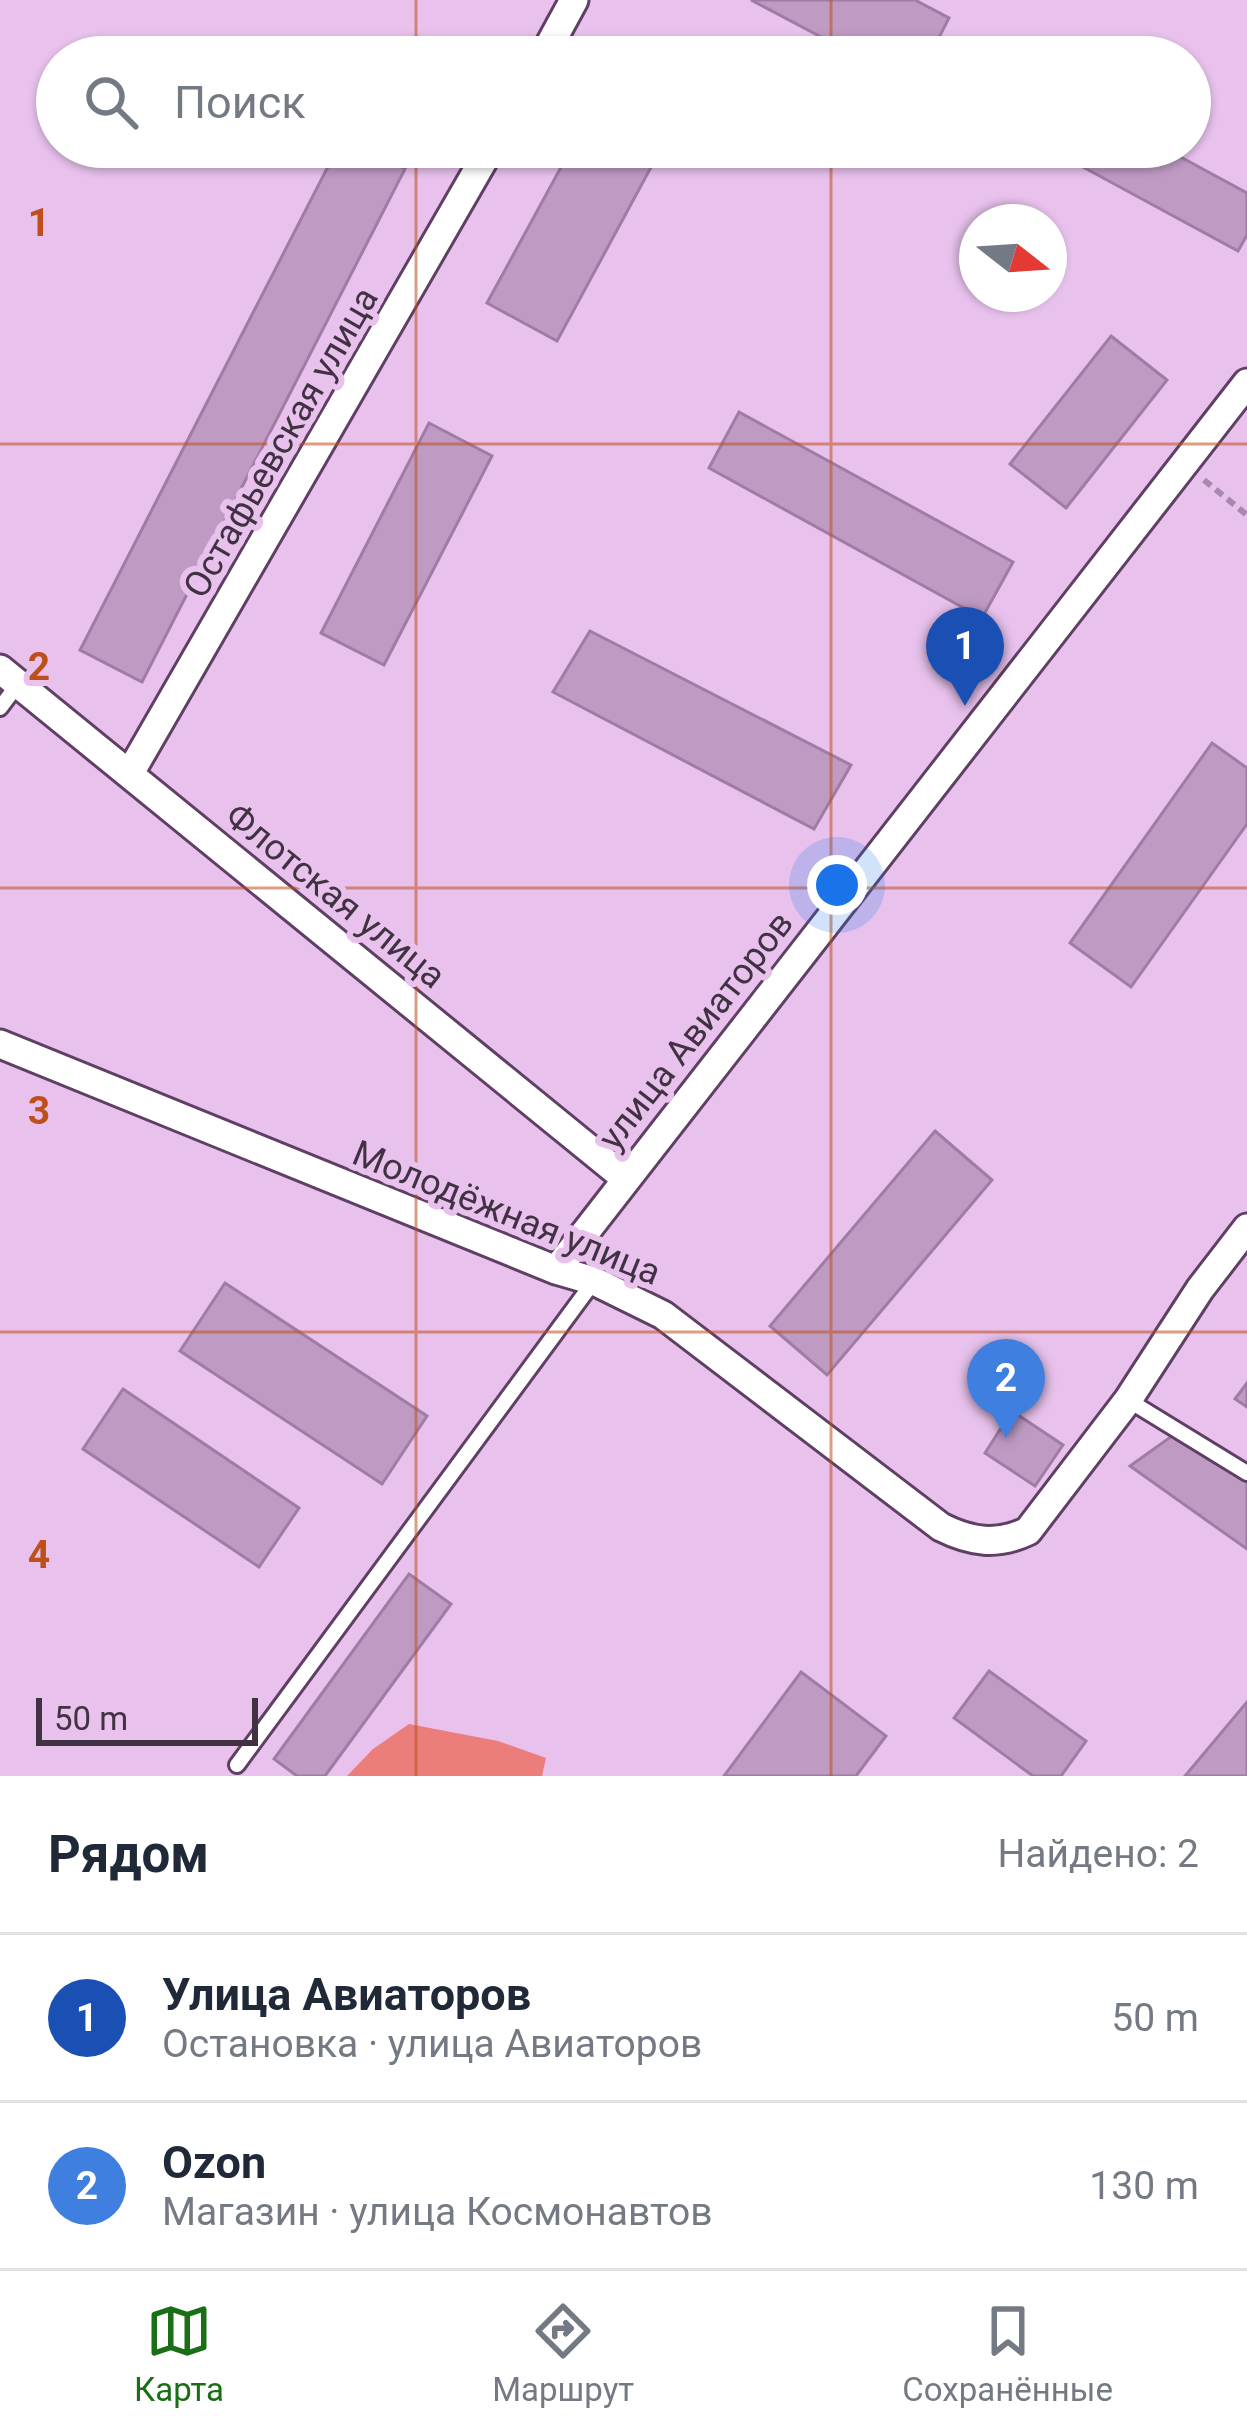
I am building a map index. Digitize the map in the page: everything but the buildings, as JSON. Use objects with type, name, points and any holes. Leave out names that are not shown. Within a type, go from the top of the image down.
[{"type":"street","points":[[554,36],[574,0]]},
{"type":"street","name":"Остафьевская улица","points":[[130,773],[479,168]]},
{"type":"street","name":"улица Авиаторов","points":[[556,1270],[1247,382]]},
{"type":"street","name":"Флотская улица","points":[[9,676],[625,1178]]},
{"type":"street","name":"Молодёжная улица","points":[[0,1044],[556,1270],[594,1281],[663,1315],[941,1527],[965,1539],[994,1542],[1028,1531],[1128,1400]]},
{"type":"street","points":[[1128,1400],[1200,1289],[1247,1228]]},
{"type":"lane","points":[[0,708],[9,676]]},
{"type":"lane","points":[[237,1765],[594,1281]]},
{"type":"lane","points":[[1128,1400],[1247,1473]]},
{"type":"path","points":[[1182,463],[1247,515]]},
{"type":"shaded area","points":[[409,1724],[498,1741],[546,1758],[542,1776],[347,1776],[373,1749]]},
{"type":"place","name":"Улица Авиаторов","points":[[965,706]]},
{"type":"place","name":"Ozon","points":[[1006,1438]]}]
